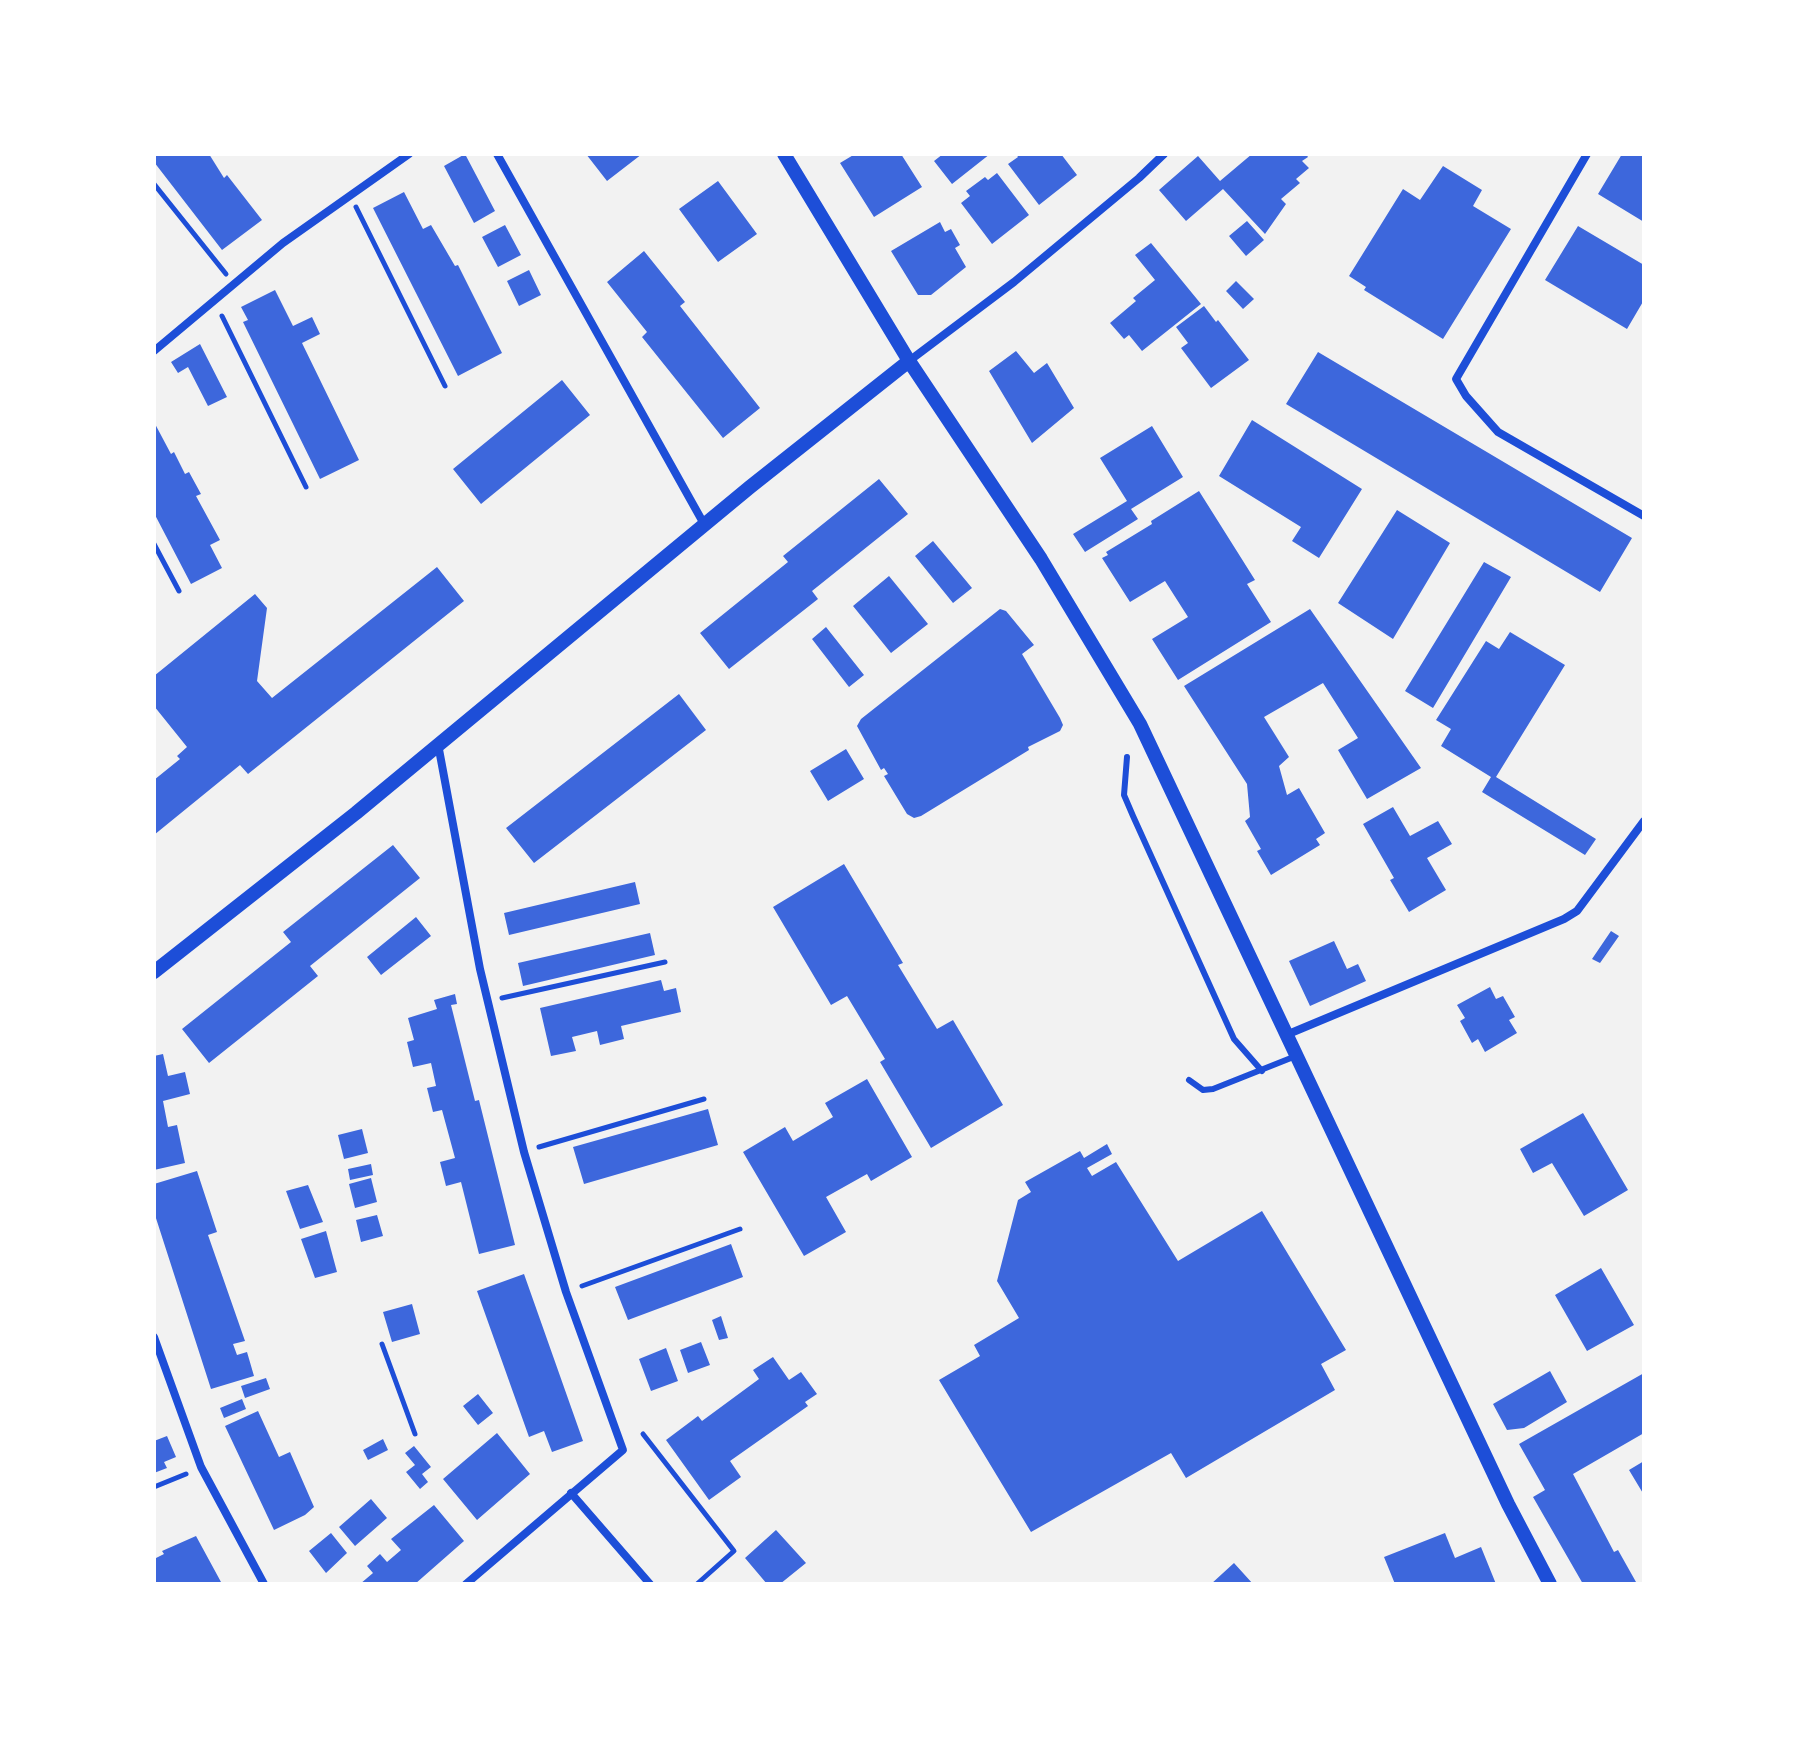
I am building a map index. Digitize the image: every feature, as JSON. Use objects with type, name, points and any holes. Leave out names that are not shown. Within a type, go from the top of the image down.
[{"type":"street","points":[[154,351],[283,243],[409,154]]},
{"type":"street","points":[[497,154],[704,524]]},
{"type":"street","points":[[784,154],[909,361],[1041,559],[1140,724],[1508,1504],[1550,1584]]},
{"type":"street","points":[[154,972],[356,813],[704,524],[1014,282],[1164,154]]},
{"type":"street","points":[[1587,154],[1456,379],[1466,396],[1498,432],[1644,516]]},
{"type":"street","points":[[438,744],[480,969],[524,1152],[566,1292],[623,1450],[466,1584]]},
{"type":"street","points":[[1286,1035],[1564,919],[1577,911],[1644,821]]},
{"type":"street","points":[[154,1337],[201,1467],[264,1584]]},
{"type":"street","points":[[571,1493],[650,1584]]},
{"type":"lane","points":[[1127,757],[1124,795],[1133,816],[1234,1039],[1262,1071]]},
{"type":"lane","points":[[1189,1080],[1203,1090],[1213,1089],[1296,1056]]},
{"type":"path","points":[[154,184],[234,284]]},
{"type":"path","points":[[350,196],[445,386]]},
{"type":"path","points":[[214,301],[306,487]]},
{"type":"path","points":[[154,544],[179,591]]},
{"type":"path","points":[[489,1001],[665,962]]},
{"type":"path","points":[[524,1152],[704,1099]]},
{"type":"path","points":[[566,1292],[740,1229]]},
{"type":"path","points":[[382,1344],[415,1434]]},
{"type":"path","points":[[643,1434],[734,1551],[697,1584]]},
{"type":"path","points":[[154,1487],[201,1467]]},
{"type":"building","points":[[154,154],[209,154],[224,178],[227,175],[262,220],[222,250],[154,162]]},
{"type":"building","points":[[465,154],[495,211],[474,223],[444,166]]},
{"type":"building","points":[[586,154],[642,154],[607,181]]},
{"type":"building","points":[[855,154],[901,154],[922,187],[874,217],[840,163]]},
{"type":"building","points":[[943,154],[990,154],[952,184],[934,161]]},
{"type":"building","points":[[1016,154],[1061,154],[1077,175],[1039,205],[1008,164],[1018,157]]},
{"type":"building","points":[[1252,154],[1306,154],[1308,157],[1302,161],[1309,168],[1296,179],[1300,183],[1281,199],[1286,204],[1265,234],[1223,189],[1186,221],[1159,190],[1198,156],[1220,181]]},
{"type":"building","points":[[1622,154],[1644,154],[1644,222],[1598,194]]},
{"type":"building","points":[[1443,166],[1482,190],[1473,206],[1511,229],[1443,339],[1364,290],[1366,287],[1349,276],[1403,189],[1420,200]]},
{"type":"building","points":[[997,173],[1029,215],[992,244],[961,203],[970,196],[966,191],[985,177],[988,180]]},
{"type":"building","points":[[718,181],[757,234],[718,262],[679,209]]},
{"type":"building","points":[[404,192],[423,229],[431,225],[455,266],[458,265],[502,353],[458,376],[373,208]]},
{"type":"building","points":[[1247,221],[1264,240],[1246,256],[1229,236]]},
{"type":"building","points":[[940,222],[945,232],[951,229],[960,245],[955,248],[966,267],[931,295],[918,295],[891,251]]},
{"type":"building","points":[[505,225],[521,255],[498,267],[482,237]]},
{"type":"building","points":[[1578,226],[1644,265],[1644,300],[1627,329],[1545,280]]},
{"type":"building","points":[[1151,243],[1201,304],[1142,351],[1129,335],[1124,339],[1110,323],[1155,280],[1135,255]]},
{"type":"building","points":[[644,251],[685,302],[680,306],[760,408],[723,438],[642,337],[647,332],[607,282]]},
{"type":"building","points":[[529,270],[541,295],[519,306],[507,281]]},
{"type":"building","points":[[1236,281],[1254,299],[1243,309],[1226,291]]},
{"type":"building","points":[[275,290],[293,326],[312,317],[320,334],[302,343],[359,460],[320,479],[243,322],[248,320],[241,307]]},
{"type":"building","points":[[1204,306],[1249,360],[1211,388],[1181,348],[1188,343],[1176,327]]},
{"type":"building","points":[[200,344],[227,397],[208,406],[188,367],[178,373],[171,362]]},
{"type":"building","points":[[1016,351],[1034,373],[1047,363],[1074,408],[1032,443],[989,371]]},
{"type":"building","points":[[1318,352],[1632,538],[1600,592],[1286,404]]},
{"type":"building","points":[[562,380],[590,415],[481,504],[453,469]]},
{"type":"building","points":[[1252,420],[1362,489],[1319,558],[1292,541],[1301,527],[1219,476]]},
{"type":"building","points":[[154,422],[185,474],[189,472],[201,494],[196,496],[220,540],[210,545],[222,568],[191,584],[154,513]]},
{"type":"building","points":[[1152,426],[1183,477],[1131,509],[1138,519],[1085,552],[1073,534],[1127,501],[1100,458]]},
{"type":"building","points":[[879,479],[908,514],[812,591],[818,599],[729,669],[700,633],[788,562],[783,556]]},
{"type":"building","points":[[1199,491],[1255,580],[1247,584],[1271,622],[1178,680],[1152,639],[1188,617],[1165,581],[1130,602],[1102,558],[1108,555],[1106,552]]},
{"type":"building","points":[[1397,510],[1450,543],[1393,639],[1338,603]]},
{"type":"building","points":[[933,541],[972,588],[953,603],[915,556]]},
{"type":"building","points":[[1484,562],[1511,577],[1433,708],[1405,691]]},
{"type":"building","points":[[437,567],[464,601],[248,774],[240,765],[154,835],[154,780],[180,759],[177,756],[187,747],[154,706],[154,676],[255,594],[267,608],[257,681],[272,698]]},
{"type":"building","points":[[889,576],[928,624],[891,653],[853,606]]},
{"type":"building","points":[[1000,609],[1006,611],[1034,645],[1022,654],[1063,725],[1060,731],[1028,747],[1029,750],[914,818],[907,814],[884,776],[888,774],[884,768],[881,770],[857,726],[861,719]]},
{"type":"building","points":[[1310,609],[1421,768],[1367,799],[1338,750],[1358,738],[1323,683],[1264,717],[1289,757],[1279,766],[1287,795],[1299,788],[1325,833],[1316,839],[1320,845],[1271,875],[1245,821],[1250,817],[1247,784],[1184,686]]},
{"type":"building","points":[[826,627],[864,675],[849,687],[812,639]]},
{"type":"building","points":[[1510,632],[1565,665],[1496,777],[1596,839],[1585,855],[1482,792],[1491,777],[1441,746],[1451,729],[1436,720],[1486,641],[1499,649]]},
{"type":"building","points":[[679,694],[706,730],[534,863],[506,828]]},
{"type":"building","points":[[846,749],[864,779],[828,801],[810,771]]},
{"type":"building","points":[[1393,807],[1410,836],[1438,821],[1452,844],[1427,858],[1446,890],[1409,912],[1390,880],[1394,878],[1363,824]]},
{"type":"building","points":[[393,845],[420,878],[310,966],[318,976],[209,1063],[182,1029],[291,942],[283,932]]},
{"type":"building","points":[[844,864],[903,963],[898,965],[937,1029],[953,1020],[1003,1105],[931,1148],[880,1062],[885,1059],[847,996],[831,1005],[773,907]]},
{"type":"building","points":[[635,882],[640,904],[509,935],[504,913]]},
{"type":"building","points":[[416,917],[431,936],[381,975],[367,957]]},
{"type":"building","points":[[1611,931],[1619,936],[1600,963],[1592,959]]},
{"type":"building","points":[[650,933],[655,955],[523,986],[518,963]]},
{"type":"building","points":[[1334,941],[1347,969],[1358,964],[1366,981],[1310,1006],[1289,961]]},
{"type":"building","points":[[661,980],[664,991],[676,988],[681,1012],[621,1026],[624,1039],[600,1045],[597,1031],[572,1037],[576,1051],[551,1056],[540,1008]]},
{"type":"building","points":[[1490,987],[1496,999],[1503,996],[1515,1017],[1509,1020],[1517,1033],[1485,1052],[1478,1039],[1472,1043],[1460,1021],[1465,1018],[1457,1005]]},
{"type":"building","points":[[455,994],[457,1004],[451,1005],[475,1101],[479,1100],[515,1245],[479,1254],[461,1182],[446,1186],[440,1162],[455,1158],[442,1110],[433,1112],[427,1088],[436,1086],[431,1063],[413,1067],[407,1042],[414,1040],[408,1018],[437,1009],[434,1000]]},
{"type":"building","points":[[163,1054],[168,1076],[185,1072],[190,1094],[163,1101],[168,1127],[177,1125],[185,1163],[154,1170],[154,1056]]},
{"type":"building","points":[[867,1079],[912,1157],[871,1181],[867,1174],[826,1197],[846,1232],[804,1256],[743,1152],[785,1127],[793,1141],[833,1117],[825,1103]]},
{"type":"building","points":[[708,1109],[718,1145],[584,1184],[573,1147]]},
{"type":"building","points":[[1583,1113],[1628,1190],[1584,1216],[1552,1163],[1533,1173],[1520,1149]]},
{"type":"building","points":[[362,1129],[368,1153],[344,1159],[338,1135]]},
{"type":"building","points":[[1107,1144],[1112,1154],[1087,1168],[1092,1176],[1116,1162],[1178,1261],[1262,1211],[1346,1350],[1321,1364],[1335,1390],[1186,1478],[1171,1453],[1031,1532],[939,1380],[980,1356],[974,1345],[1019,1318],[997,1281],[1018,1200],[1031,1192],[1025,1182],[1080,1151],[1084,1158]]},
{"type":"building","points":[[371,1164],[373,1175],[350,1180],[348,1169]]},
{"type":"building","points":[[197,1171],[217,1232],[208,1235],[245,1341],[233,1344],[237,1355],[247,1352],[254,1376],[211,1389],[154,1212],[154,1184]]},
{"type":"building","points":[[371,1178],[377,1202],[355,1208],[349,1184]]},
{"type":"building","points":[[308,1185],[323,1222],[300,1229],[286,1191]]},
{"type":"building","points":[[377,1215],[383,1236],[361,1242],[356,1220]]},
{"type":"building","points":[[326,1231],[337,1272],[315,1278],[301,1239]]},
{"type":"building","points":[[731,1244],[743,1277],[628,1320],[615,1287]]},
{"type":"building","points":[[1601,1268],[1634,1325],[1587,1351],[1555,1295]]},
{"type":"building","points":[[524,1274],[583,1441],[552,1452],[544,1431],[529,1437],[477,1291]]},
{"type":"building","points":[[412,1304],[420,1334],[392,1342],[383,1312]]},
{"type":"building","points":[[721,1316],[728,1338],[719,1340],[712,1320]]},
{"type":"building","points":[[701,1342],[710,1365],[688,1373],[680,1350]]},
{"type":"building","points":[[666,1348],[678,1381],[651,1391],[639,1359]]},
{"type":"building","points":[[773,1357],[789,1380],[801,1372],[817,1394],[805,1402],[808,1406],[730,1461],[741,1477],[709,1500],[666,1440],[698,1416],[702,1421],[759,1379],[753,1370]]},
{"type":"building","points":[[1550,1371],[1567,1402],[1524,1428],[1507,1430],[1493,1404]]},
{"type":"building","points":[[1644,1373],[1644,1433],[1573,1474],[1614,1552],[1618,1550],[1636,1582],[1583,1584],[1533,1497],[1545,1490],[1519,1444]]},
{"type":"building","points":[[266,1378],[270,1389],[245,1398],[241,1386]]},
{"type":"building","points":[[478,1394],[493,1413],[478,1425],[463,1406]]},
{"type":"building","points":[[242,1399],[246,1409],[224,1418],[220,1408]]},
{"type":"building","points":[[258,1411],[279,1457],[290,1452],[314,1507],[305,1515],[274,1530],[225,1426]]},
{"type":"building","points":[[497,1433],[530,1474],[477,1520],[443,1479]]},
{"type":"building","points":[[167,1436],[176,1457],[164,1462],[167,1468],[154,1473],[154,1441]]},
{"type":"building","points":[[383,1439],[388,1450],[368,1460],[363,1450]]},
{"type":"building","points":[[414,1446],[431,1467],[422,1474],[428,1482],[420,1489],[406,1472],[415,1465],[405,1453]]},
{"type":"building","points":[[1644,1461],[1644,1495],[1629,1470]]},
{"type":"building","points":[[371,1499],[387,1518],[355,1546],[339,1527]]},
{"type":"building","points":[[434,1505],[464,1541],[415,1584],[360,1584],[373,1573],[367,1566],[380,1554],[387,1562],[401,1550],[391,1539]]},
{"type":"building","points":[[776,1530],[806,1563],[780,1584],[767,1584],[745,1558]]},
{"type":"building","points":[[331,1533],[347,1553],[326,1573],[309,1551]]},
{"type":"building","points":[[1445,1533],[1455,1558],[1481,1547],[1496,1584],[1395,1584],[1384,1557]]},
{"type":"building","points":[[196,1536],[221,1582],[154,1584],[154,1559],[164,1554],[162,1551]]},
{"type":"building","points":[[1234,1563],[1253,1584],[1211,1584]]}]
